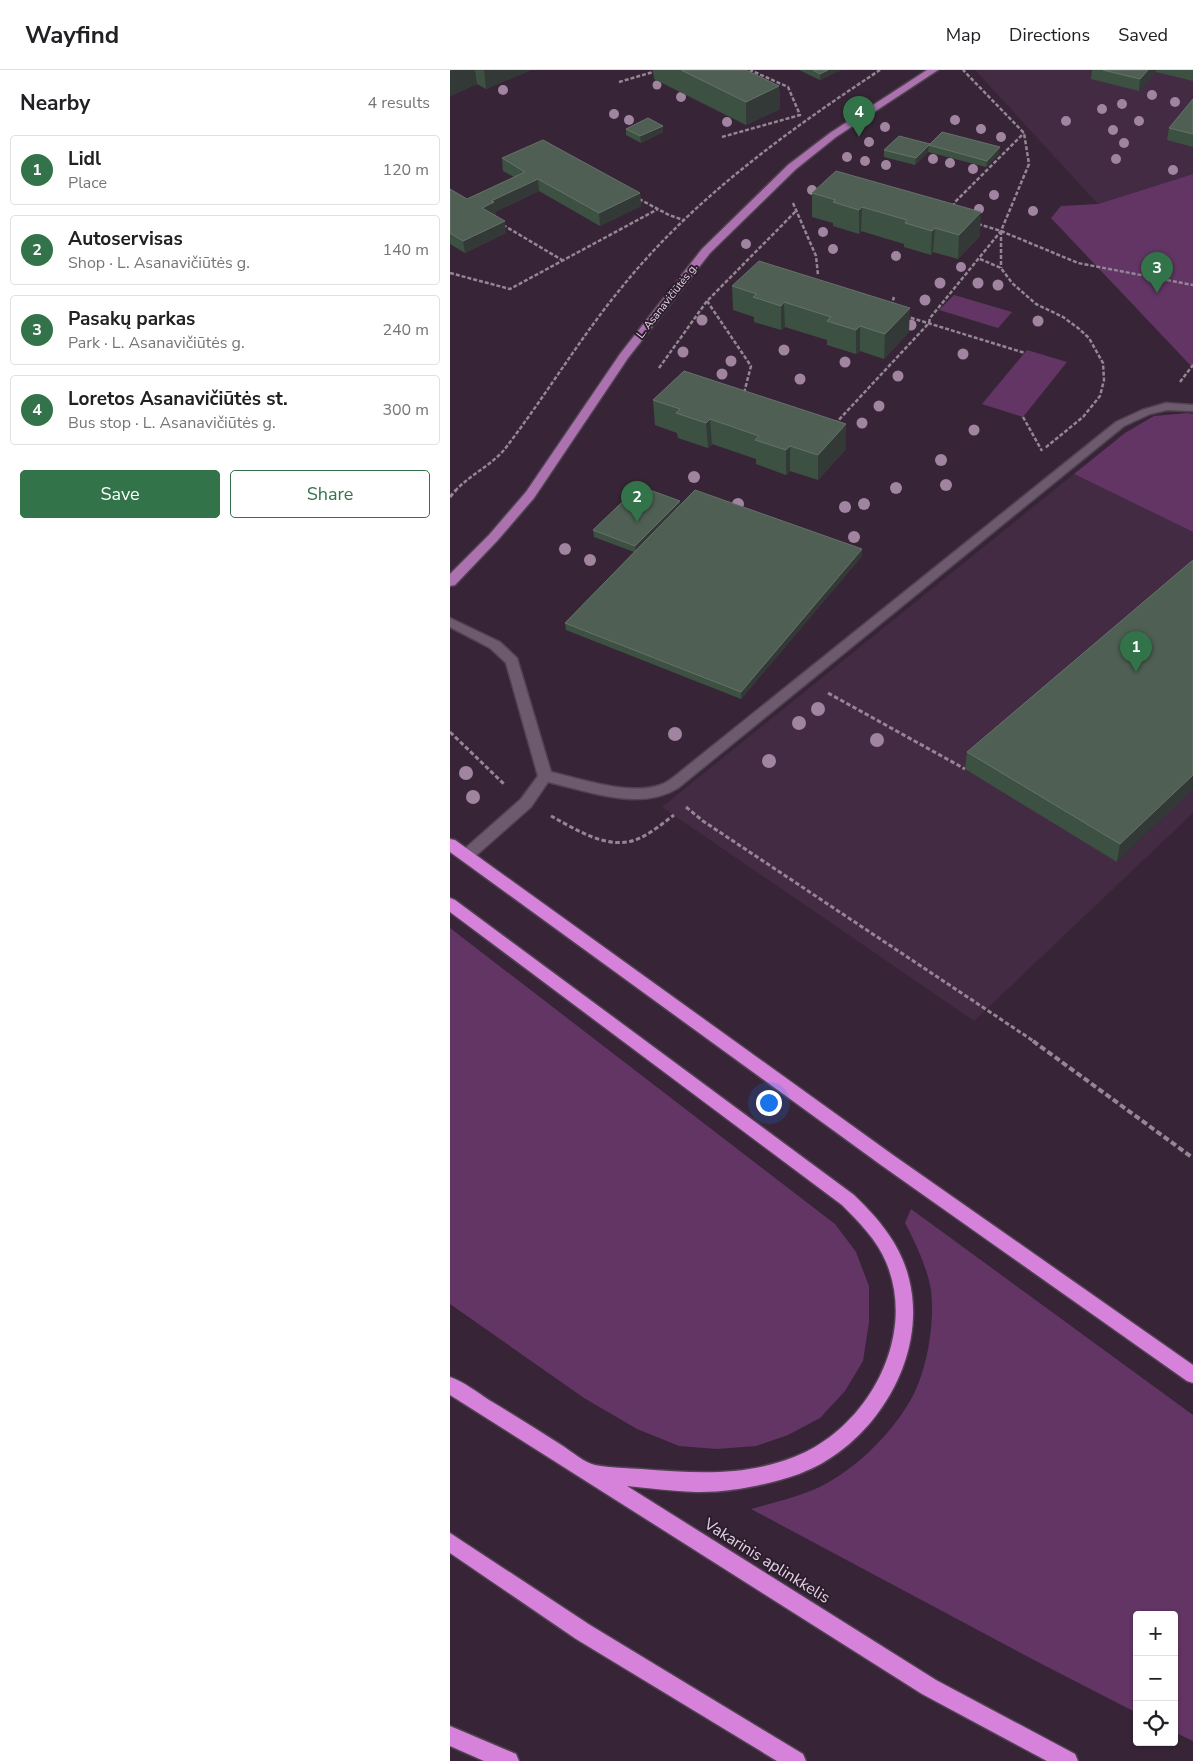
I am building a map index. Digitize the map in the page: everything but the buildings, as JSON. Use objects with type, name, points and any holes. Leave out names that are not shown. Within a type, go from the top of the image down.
[{"type":"highway","points":[[450,844],[895,1165],[1193,1376]]},
{"type":"highway","points":[[450,904],[848,1200],[869,1220],[887,1248],[899,1274],[904,1307],[902,1340],[892,1377],[874,1407],[847,1436],[816,1458],[774,1472],[698,1483],[592,1474]]},
{"type":"highway","name":"Vakarinis aplinkkelis","points":[[450,1385],[929,1687],[1068,1761]]},
{"type":"highway","points":[[450,1542],[583,1632],[796,1761]]},
{"type":"highway","points":[[450,1736],[509,1761]]},
{"type":"main road","name":"L. Asanavičiūtės g.","points":[[450,582],[530,495],[624,356],[706,251],[777,180],[833,135],[933,70]]},
{"type":"street","points":[[546,776],[617,791],[643,793],[664,790],[685,776],[1120,424],[1146,412],[1166,406],[1193,408]]},
{"type":"street","points":[[450,622],[496,645],[512,661],[546,776]]},
{"type":"street","points":[[466,856],[526,803],[546,776]]},
{"type":"path","points":[[619,82],[660,70]]},
{"type":"path","points":[[750,70],[788,87],[800,116]]},
{"type":"path","points":[[450,497],[467,479],[502,452],[622,287],[683,220],[740,170],[807,118],[880,70]]},
{"type":"path","points":[[834,425],[929,323],[930,318],[1001,232],[1030,164],[1024,134],[963,70]]},
{"type":"path","points":[[722,137],[800,116],[807,118]]},
{"type":"path","points":[[952,209],[955,202],[1024,134]]},
{"type":"path","points":[[740,170],[777,180],[797,210],[816,256],[818,275]]},
{"type":"path","points":[[634,196],[683,220]]},
{"type":"path","points":[[450,273],[510,289],[658,209]]},
{"type":"path","points":[[659,368],[706,301],[797,210]]},
{"type":"path","points":[[498,222],[563,260]]},
{"type":"path","points":[[975,223],[1078,263],[1193,285]]},
{"type":"path","points":[[1001,232],[1001,268]]},
{"type":"path","points":[[980,259],[1001,268],[1012,283],[1036,304],[1063,317],[1089,338],[1103,363],[1104,380],[1100,396],[1083,417],[1042,451],[1023,417]]},
{"type":"path","points":[[890,311],[894,297]]},
{"type":"path","points":[[706,301],[752,366],[744,395]]},
{"type":"path","points":[[898,314],[1025,353]]},
{"type":"path","points":[[804,680],[965,769]]},
{"type":"path","points":[[664,790],[703,821],[1015,1027],[1193,1158]]},
{"type":"shaded area","points":[[975,70],[1193,70],[1193,174],[1098,204]]},
{"type":"shaded area","points":[[1193,174],[1193,368],[1051,218],[1061,206],[1098,204]]},
{"type":"shaded area","points":[[954,295],[1012,312],[998,328],[939,310]]},
{"type":"shaded area","points":[[1027,350],[1067,362],[1023,417],[982,404]]},
{"type":"shaded area","points":[[1193,414],[1193,532],[1074,474],[1125,433],[1154,416]]},
{"type":"shaded area","points":[[1074,474],[1193,532],[1193,813],[974,1021],[662,807]]},
{"type":"shaded area","points":[[450,928],[835,1224],[856,1252],[869,1286],[869,1322],[863,1361],[845,1391],[820,1418],[788,1435],[756,1446],[717,1449],[679,1446],[637,1429],[584,1398],[450,1304]]},
{"type":"shaded area","points":[[911,1209],[1193,1415],[1193,1741],[1178,1734],[1178,1611],[1133,1611],[1133,1711],[751,1509],[806,1493],[841,1474],[881,1440],[910,1401],[925,1362],[931,1332],[932,1303],[931,1290],[924,1264],[905,1223]]},
{"type":"place","name":"Loretos Asanavičiūtės st.","points":[[859,137]]},
{"type":"place","name":"Pasakų parkas","points":[[1157,293]]},
{"type":"place","name":"Autoservisas","points":[[637,522]]},
{"type":"place","name":"Lidl","points":[[1136,672]]}]
